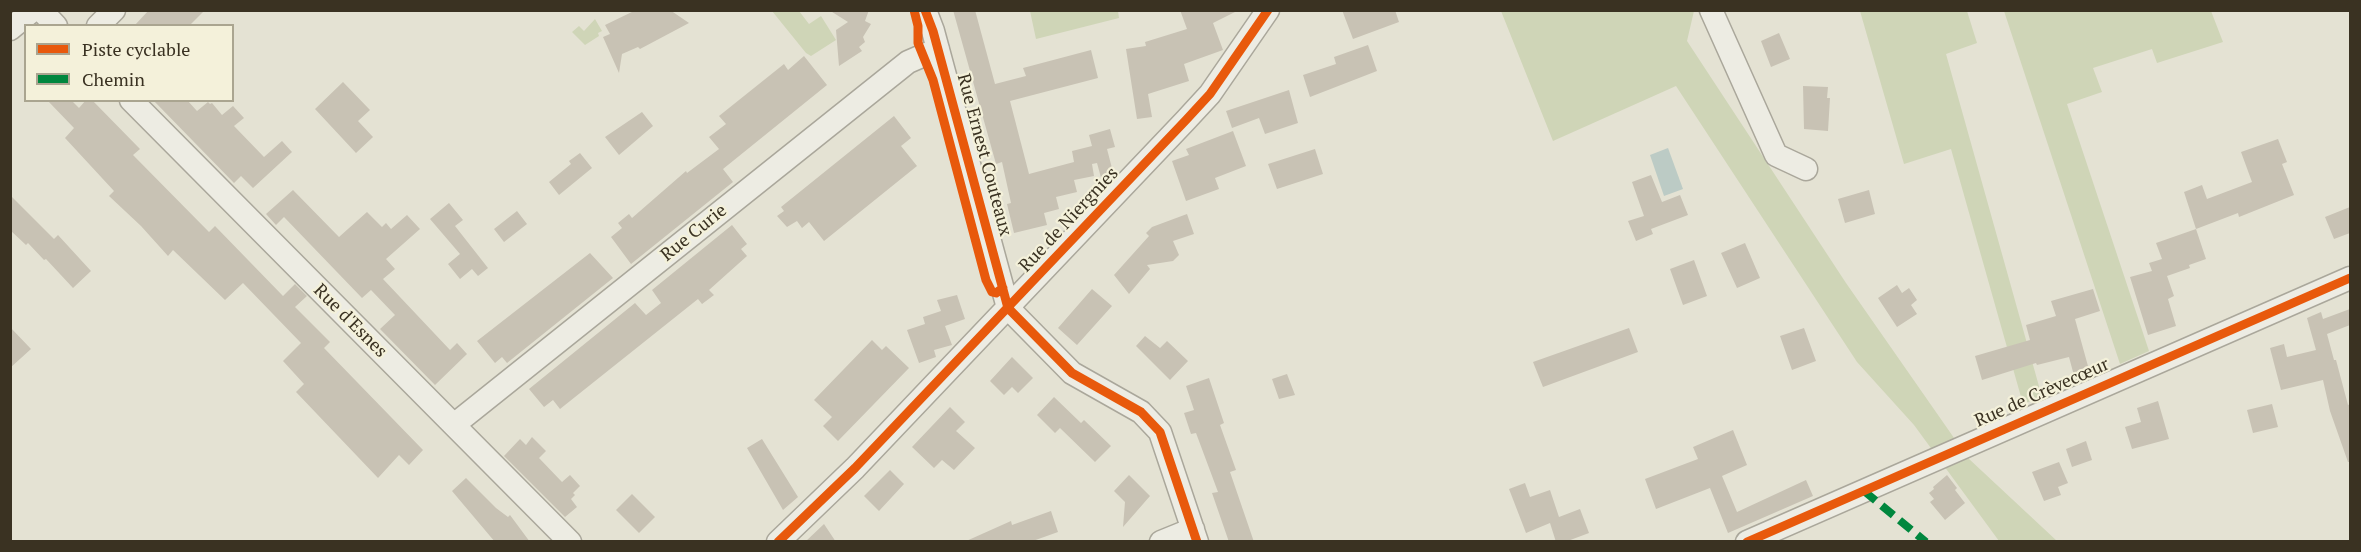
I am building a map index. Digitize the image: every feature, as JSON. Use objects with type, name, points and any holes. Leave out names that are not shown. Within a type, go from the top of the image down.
[{"type":"street","points":[[10,30],[33,10]]},
{"type":"street","points":[[41,10],[54,24]]},
{"type":"street","points":[[100,24],[114,10]]},
{"type":"street","name":"Rue Ernest Couteaux","points":[[925,10],[938,49],[1008,308]]},
{"type":"street","name":"Rue de Niergnies","points":[[778,542],[841,482],[1210,94],[1268,10]]},
{"type":"street","points":[[1711,10],[1776,155],[1806,169]]},
{"type":"street","name":"Rue Curie","points":[[455,424],[908,62],[938,49]]},
{"type":"street","name":"Rue d'Esnes","points":[[133,102],[570,542]]},
{"type":"street","name":"Rue de Crèvecœur","points":[[1748,542],[2350,278]]},
{"type":"street","points":[[1008,308],[1072,373],[1141,412],[1160,432],[1195,535],[1161,542]]},
{"type":"green space","points":[[772,11],[799,11],[809,24],[821,16],[836,40],[811,56],[806,53]]},
{"type":"green space","points":[[1030,11],[1118,11],[1119,18],[1036,39]]},
{"type":"green space","points":[[1501,11],[1694,11],[1687,41],[1846,283],[1968,458],[2057,541],[1999,541],[1914,425],[1857,362],[1676,86],[1553,141]]},
{"type":"green space","points":[[1860,11],[1967,11],[1977,43],[1946,54],[2042,397],[2023,404],[1951,149],[1904,164]]},
{"type":"green space","points":[[2004,11],[2211,11],[2223,42],[2157,63],[2152,49],[2093,68],[2102,92],[2067,104],[2149,351],[2120,364]]},
{"type":"green space","points":[[595,19],[602,31],[598,33],[599,36],[585,45],[572,32],[579,26],[584,31]]},
{"type":"shaded area","points":[[1668,148],[1683,189],[1664,196],[1650,155]]},
{"type":"building","points":[[149,10],[205,10],[191,24],[136,24]]},
{"type":"building","points":[[636,10],[670,10],[689,23],[640,49],[638,47],[622,54],[619,73],[603,37],[610,34],[605,25]]},
{"type":"building","points":[[829,10],[869,10],[865,21],[871,24],[863,37],[865,42],[859,47],[862,51],[839,66],[836,30],[848,22]]},
{"type":"building","points":[[953,10],[975,10],[995,84],[1026,76],[1023,68],[1091,50],[1098,78],[1010,101],[1029,174],[1074,162],[1072,151],[1092,146],[1089,135],[1110,129],[1115,147],[1107,149],[1114,176],[1103,185],[1097,163],[1092,164],[1094,176],[1074,180],[1077,192],[1056,197],[1059,209],[1044,213],[1047,225],[1014,233],[1007,204],[1011,203],[1002,162],[996,164]]},
{"type":"building","points":[[1180,10],[1239,10],[1213,23],[1223,50],[1184,64],[1189,81],[1148,94],[1152,117],[1137,119],[1126,49],[1146,46],[1145,42],[1187,29]]},
{"type":"building","points":[[1342,10],[1395,10],[1399,22],[1353,39]]},
{"type":"building","points":[[1779,33],[1790,59],[1771,67],[1761,41]]},
{"type":"building","points":[[1368,45],[1377,71],[1310,97],[1303,75],[1336,64],[1334,57]]},
{"type":"building","points":[[804,56],[827,85],[723,169],[733,182],[631,264],[611,237],[622,228],[618,223],[629,214],[632,218],[686,171],[687,173],[719,149],[709,137],[726,124],[719,116],[784,64],[788,70]]},
{"type":"building","points":[[343,82],[370,110],[358,121],[373,137],[356,153],[315,109]]},
{"type":"building","points":[[1803,86],[1828,87],[1827,98],[1830,98],[1828,131],[1804,129]]},
{"type":"building","points":[[1289,90],[1298,123],[1265,134],[1259,118],[1232,128],[1226,111]]},
{"type":"building","points":[[49,102],[73,102],[79,108],[84,102],[94,102],[140,149],[133,155],[209,232],[215,226],[283,296],[295,284],[307,296],[295,307],[330,342],[324,348],[423,450],[409,465],[399,455],[378,478],[296,392],[304,384],[283,361],[301,343],[243,283],[225,300],[173,250],[168,256],[109,196],[114,191],[65,138],[74,128]]},
{"type":"building","points":[[155,102],[189,102],[197,111],[208,102],[212,103],[222,115],[233,106],[244,118],[234,126],[264,157],[282,141],[292,152],[253,188],[241,176],[234,183]]},
{"type":"building","points":[[642,112],[653,126],[619,155],[605,137]]},
{"type":"building","points":[[894,116],[911,138],[901,146],[917,166],[824,241],[809,222],[802,228],[797,221],[787,227],[777,216],[784,211],[781,207]]},
{"type":"building","points":[[1233,131],[1246,166],[1215,178],[1219,189],[1186,201],[1172,161],[1189,155],[1186,149]]},
{"type":"building","points":[[2278,139],[2287,162],[2282,164],[2294,195],[2239,217],[2238,213],[2196,229],[2184,192],[2202,185],[2207,199],[2252,182],[2241,152]]},
{"type":"building","points":[[1315,149],[1323,174],[1277,189],[1268,164]]},
{"type":"building","points":[[580,153],[592,168],[559,195],[549,182],[571,164],[569,161]]},
{"type":"building","points":[[1651,175],[1662,202],[1680,195],[1688,215],[1651,229],[1653,234],[1636,241],[1628,221],[1644,216],[1632,182]]},
{"type":"building","points":[[293,190],[339,237],[367,212],[382,227],[386,223],[391,229],[407,215],[420,229],[386,259],[395,269],[383,279],[450,350],[457,343],[467,354],[435,385],[380,329],[395,315],[371,290],[362,298],[284,217],[276,225],[266,214]]},
{"type":"building","points":[[1869,190],[1875,214],[1845,223],[1838,199]]},
{"type":"building","points":[[10,195],[54,239],[58,235],[91,271],[73,288],[46,259],[44,260],[28,243],[26,245],[10,230]]},
{"type":"building","points":[[449,203],[463,220],[455,226],[488,268],[478,276],[472,269],[460,279],[448,264],[460,254],[430,219]]},
{"type":"building","points":[[2350,207],[2350,233],[2334,239],[2325,217]]},
{"type":"building","points":[[517,211],[527,224],[504,242],[494,229]]},
{"type":"building","points":[[1187,214],[1194,234],[1173,241],[1179,255],[1173,261],[1147,265],[1150,269],[1129,294],[1114,275],[1149,236],[1146,233],[1152,227]]},
{"type":"building","points":[[732,225],[747,244],[741,249],[747,256],[709,290],[714,295],[702,304],[698,299],[560,409],[553,400],[544,407],[529,389],[635,303],[646,315],[661,303],[652,290]]},
{"type":"building","points":[[2196,229],[2206,259],[2189,265],[2190,268],[2167,276],[2174,296],[2168,299],[2176,326],[2148,335],[2130,277],[2152,271],[2149,263],[2162,259],[2156,243]]},
{"type":"building","points":[[1745,243],[1760,278],[1737,288],[1721,253]]},
{"type":"building","points":[[590,253],[613,278],[507,363],[502,357],[495,363],[477,341]]},
{"type":"building","points":[[1694,260],[1707,296],[1683,305],[1670,269]]},
{"type":"building","points":[[1897,285],[1902,293],[1909,288],[1917,300],[1911,305],[1917,314],[1897,327],[1878,298]]},
{"type":"building","points":[[1092,289],[1112,306],[1077,345],[1058,328]]},
{"type":"building","points":[[2093,289],[2100,311],[2075,319],[2091,377],[2076,383],[2069,357],[2037,365],[2036,363],[1982,380],[1975,356],[2030,340],[2026,325],[2056,316],[2051,301]]},
{"type":"building","points":[[957,295],[965,319],[945,326],[952,345],[934,350],[936,357],[919,363],[907,330],[925,324],[923,317],[941,311],[937,300]]},
{"type":"building","points":[[2350,309],[2350,325],[2327,334],[2348,405],[2350,404],[2350,462],[2348,462],[2330,411],[2323,380],[2281,390],[2270,348],[2284,344],[2287,357],[2316,350],[2307,318],[2321,312],[2323,319]]},
{"type":"building","points":[[10,327],[31,349],[10,368]]},
{"type":"building","points":[[1629,328],[1638,352],[1543,387],[1533,362]]},
{"type":"building","points":[[1804,328],[1816,361],[1792,370],[1780,336]]},
{"type":"building","points":[[1145,336],[1160,348],[1167,341],[1188,361],[1170,380],[1136,346]]},
{"type":"building","points":[[872,340],[882,350],[886,346],[909,368],[838,441],[823,426],[832,417],[814,400]]},
{"type":"building","points":[[1012,357],[1033,378],[1018,393],[1012,387],[1004,395],[990,381]]},
{"type":"building","points":[[1287,374],[1295,395],[1279,399],[1272,379]]},
{"type":"building","points":[[1209,378],[1224,423],[1220,425],[1236,470],[1230,472],[1254,542],[1229,542],[1212,493],[1218,492],[1196,433],[1191,434],[1184,413],[1194,410],[1186,386]]},
{"type":"building","points":[[1054,397],[1081,423],[1084,420],[1111,446],[1095,462],[1060,428],[1055,433],[1037,415]]},
{"type":"building","points":[[2158,401],[2169,439],[2132,449],[2125,427],[2141,422],[2137,408]]},
{"type":"building","points":[[2272,404],[2278,427],[2253,433],[2247,410]]},
{"type":"building","points":[[950,407],[965,422],[956,431],[975,448],[954,470],[942,460],[934,468],[912,447]]},
{"type":"building","points":[[1733,430],[1747,465],[1722,476],[1737,512],[1806,480],[1813,496],[1728,533],[1710,488],[1656,509],[1645,479],[1698,459],[1693,447]]},
{"type":"building","points":[[532,437],[546,451],[539,458],[562,482],[570,475],[580,486],[571,499],[577,507],[565,517],[504,456],[520,439],[526,445]]},
{"type":"building","points":[[762,439],[798,497],[783,510],[747,448]]},
{"type":"building","points":[[2086,441],[2092,460],[2072,467],[2066,449]]},
{"type":"building","points":[[2059,462],[2068,483],[2058,487],[2061,495],[2044,501],[2032,472]]},
{"type":"building","points":[[890,470],[904,484],[879,511],[864,496]]},
{"type":"building","points":[[1129,475],[1150,496],[1123,527],[1125,502],[1114,491]]},
{"type":"building","points":[[1947,475],[1965,503],[1945,520],[1930,502],[1934,499],[1929,493]]},
{"type":"building","points":[[466,478],[496,508],[508,517],[510,515],[530,542],[495,542],[452,491]]},
{"type":"building","points":[[1525,483],[1530,497],[1550,490],[1559,517],[1580,509],[1589,533],[1565,542],[1556,542],[1550,523],[1526,533],[1509,489]]},
{"type":"building","points":[[632,494],[655,517],[639,533],[616,510]]},
{"type":"building","points":[[1051,511],[1058,532],[1030,542],[964,542],[1011,521],[1012,525]]},
{"type":"building","points":[[824,524],[836,542],[805,542]]},
{"type":"marked path","points":[[1864,491],[1926,542]]},
{"type":"cycle path","points":[[914,10],[918,26],[918,43],[933,80],[986,280],[992,292],[996,293],[1003,288]]},
{"type":"cycle path","points":[[925,10],[933,31],[1008,308],[1072,373],[1141,412],[1160,432],[1197,542]]},
{"type":"cycle path","points":[[778,542],[855,468],[1210,94],[1268,10]]},
{"type":"cycle path","points":[[1747,542],[2350,278]]}]
